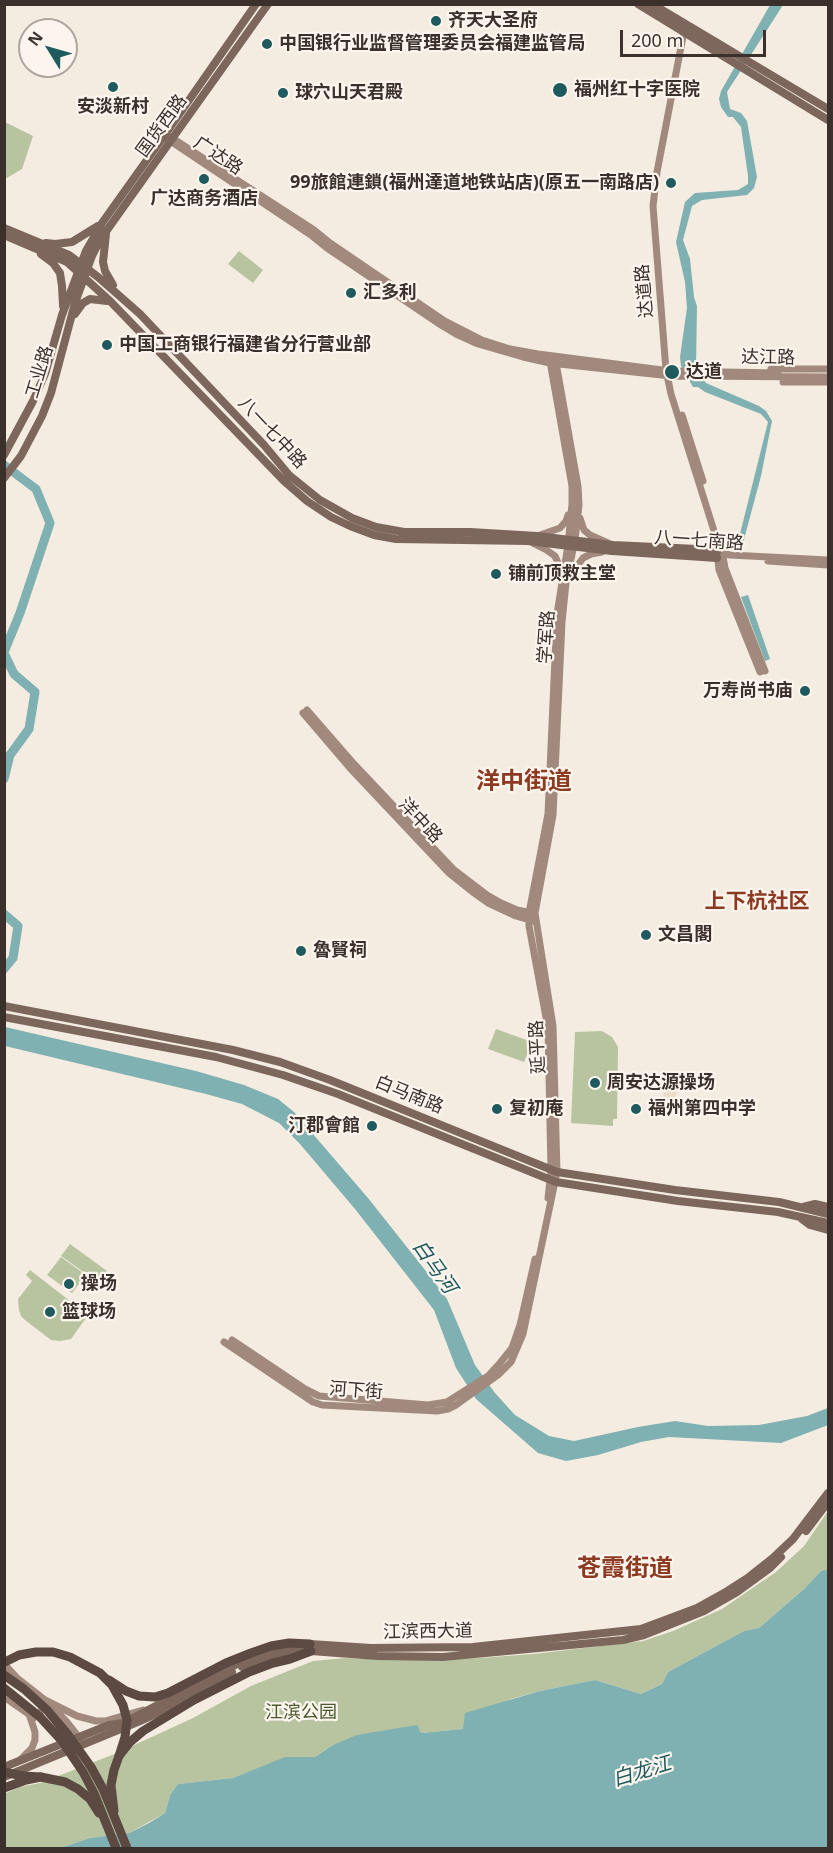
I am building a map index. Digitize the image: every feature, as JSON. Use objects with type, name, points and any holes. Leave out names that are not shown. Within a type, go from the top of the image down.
[{"type":"highway","points":[[4,1663],[19,1655],[53,1652],[70,1657],[100,1673],[126,1691],[139,1696],[155,1697],[168,1693],[226,1663],[272,1646],[289,1643],[310,1648]]},
{"type":"highway","points":[[119,1756],[143,1731],[194,1700],[249,1672],[290,1659],[310,1648]]},
{"type":"highway","points":[[4,1673],[47,1710],[91,1767],[104,1789],[116,1848]]},
{"type":"highway","points":[[100,1673],[112,1685],[123,1705],[127,1720],[125,1737],[111,1785],[112,1822]]},
{"type":"highway","points":[[4,1688],[40,1717],[62,1741],[83,1772],[127,1848]]},
{"type":"highway","points":[[4,1772],[65,1782],[90,1799],[112,1822]]},
{"type":"highway","points":[[4,1788],[26,1780],[41,1778]]},
{"type":"main road","name":"国货西路","points":[[169,138],[256,4]]},
{"type":"main road","name":"国货西路","points":[[82,267],[100,240],[104,226],[268,4]]},
{"type":"main road","points":[[638,4],[686,29],[739,61],[828,120]]},
{"type":"main road","points":[[652,4],[686,29]]},
{"type":"main road","name":"达道路","points":[[686,29],[657,172],[654,206],[669,373],[680,424],[715,534],[720,555],[719,570],[763,672]]},
{"type":"main road","points":[[750,68],[828,109]]},
{"type":"main road","name":"广达路","points":[[169,138],[456,334],[489,348],[553,360],[686,374]]},
{"type":"main road","points":[[41,242],[55,244],[72,242],[104,226],[103,262],[116,292]]},
{"type":"main road","name":"八一七中路","points":[[4,228],[69,255],[116,292],[140,314],[264,445],[286,472],[329,506],[362,522],[397,531],[537,536],[571,542]]},
{"type":"main road","name":"八一七中路","points":[[4,235],[82,267]]},
{"type":"main road","points":[[25,243],[57,267],[63,286],[62,315]]},
{"type":"main road","name":"工业路","points":[[7,475],[21,456],[51,393],[84,277],[82,267]]},
{"type":"main road","name":"工业路","points":[[4,455],[45,374],[62,315],[82,267]]},
{"type":"main road","name":"八一七中路","points":[[84,277],[284,481],[307,501],[331,517],[368,533],[396,539],[571,542]]},
{"type":"main road","points":[[70,320],[80,306],[90,299],[110,301]]},
{"type":"main road","name":"学军路","points":[[532,917],[553,815],[560,650],[576,505],[553,360]]},
{"type":"main road","name":"达江路","points":[[686,374],[828,373]]},
{"type":"main road","points":[[751,375],[774,381],[828,382]]},
{"type":"main road","points":[[537,536],[560,528],[576,505]]},
{"type":"main road","points":[[576,505],[584,530],[613,548]]},
{"type":"main road","points":[[528,541],[555,556],[563,574]]},
{"type":"main road","name":"学军路","points":[[532,917],[548,814],[557,614],[571,542]]},
{"type":"main road","name":"八一七南路","points":[[571,542],[613,548],[828,560]]},
{"type":"main road","points":[[566,583],[583,558],[613,548]]},
{"type":"main road","name":"八一七南路","points":[[720,555],[828,565]]},
{"type":"main road","name":"洋中路","points":[[305,711],[453,869],[494,899],[532,917]]},
{"type":"main road","name":"延平路","points":[[532,917],[554,1026],[554,1171]]},
{"type":"main road","name":"白马南路","points":[[4,1006],[280,1062],[554,1171],[675,1190],[779,1202],[828,1214]]},
{"type":"main road","points":[[4,1017],[216,1057],[273,1072],[338,1094],[553,1182],[678,1201],[777,1212],[828,1223]]},
{"type":"main road","points":[[553,1182],[554,1171]]},
{"type":"main road","name":"河下街","points":[[228,1341],[319,1396],[433,1405],[464,1395],[490,1378],[517,1336],[553,1182]]},
{"type":"main road","points":[[802,1208],[815,1204],[828,1206]]},
{"type":"main road","points":[[798,1217],[810,1225],[828,1230]]},
{"type":"main road","name":"江滨西大道","points":[[4,1777],[66,1752],[109,1725],[123,1723],[250,1658],[272,1651],[310,1648],[448,1648],[620,1633],[641,1629],[697,1608],[749,1577],[793,1539],[828,1493]]},
{"type":"main road","name":"江滨西大道","points":[[4,1767],[61,1744],[81,1741],[164,1710],[251,1663],[310,1648],[377,1656],[442,1657],[606,1643],[644,1635],[704,1611],[737,1592],[770,1568],[812,1525],[828,1502]]},
{"type":"main road","points":[[4,1663],[17,1678],[45,1700],[66,1721],[81,1741]]},
{"type":"main road","points":[[4,1673],[17,1678]]},
{"type":"main road","points":[[4,1696],[30,1717],[36,1719],[66,1752]]},
{"type":"main road","points":[[45,1700],[77,1716],[96,1721],[105,1721],[156,1706]]},
{"type":"main road","points":[[30,1717],[36,1716],[41,1711],[45,1706],[45,1700]]},
{"type":"main road","points":[[16,1762],[26,1754],[35,1740],[30,1717]]},
{"type":"green space","points":[[5,122],[33,136],[22,169],[5,179]]},
{"type":"green space","points":[[239,251],[263,270],[253,283],[228,264]]},
{"type":"green space","points":[[496,1029],[532,1042],[524,1062],[488,1049]]},
{"type":"green space","name":"周安达源操场","points":[[602,1031],[612,1037],[618,1047],[617,1119],[613,1119],[613,1126],[571,1123],[575,1032]]},
{"type":"green space","points":[[70,1244],[107,1271],[99,1283],[61,1256]]},
{"type":"green space","name":"操场","points":[[61,1257],[86,1275],[72,1293],[47,1275]]},
{"type":"green space","points":[[30,1270],[88,1315],[71,1339],[51,1340],[21,1316],[18,1299],[32,1281],[26,1275]]},
{"type":"green space","name":"江滨公园","points":[[828,1511],[828,1569],[821,1571],[759,1628],[744,1631],[668,1672],[662,1684],[641,1694],[595,1680],[540,1691],[511,1699],[463,1729],[333,1745],[315,1757],[285,1758],[233,1778],[178,1784],[170,1795],[165,1813],[129,1833],[90,1838],[60,1848],[5,1848],[4,1794],[20,1787],[40,1783],[117,1753],[193,1718],[251,1686],[313,1661],[345,1658],[403,1660],[480,1658],[643,1641],[673,1631],[722,1609],[776,1572],[804,1546]]},
{"type":"shaded area","points":[[671,1075],[682,1079],[671,1107],[660,1103]]},
{"type":"water","points":[[770,5],[783,5],[727,92],[730,109],[741,113],[747,121],[757,177],[754,188],[747,195],[702,200],[692,206],[683,240],[690,259],[697,306],[696,367],[706,383],[759,406],[766,411],[772,421],[761,476],[743,543],[738,542],[768,422],[761,414],[705,392],[698,387],[693,387],[681,366],[680,357],[687,308],[685,282],[676,242],[685,202],[695,193],[738,190],[748,184],[741,127],[733,117],[728,117],[719,99],[721,91]]},
{"type":"water","points":[[748,595],[770,659],[765,661],[741,597]]},
{"type":"water","points":[[5,1027],[196,1071],[244,1085],[278,1099],[294,1112],[368,1198],[447,1299],[475,1365],[495,1393],[515,1415],[549,1436],[574,1441],[675,1421],[708,1426],[759,1425],[807,1416],[828,1408],[828,1425],[781,1443],[669,1437],[566,1461],[538,1453],[476,1399],[456,1368],[434,1310],[355,1209],[300,1144],[279,1123],[242,1104],[5,1046]]},
{"type":"water","name":"白龙江","points":[[828,1569],[828,1848],[60,1848],[90,1838],[129,1833],[149,1823],[165,1813],[170,1795],[178,1784],[233,1778],[285,1757],[315,1757],[333,1745],[357,1735],[417,1725],[421,1733],[463,1729],[465,1713],[540,1691],[595,1680],[641,1694],[662,1684],[668,1672],[744,1631],[759,1628],[821,1571]]},
{"type":"waterway","points":[[4,465],[36,489],[50,523],[20,613],[4,652]]},
{"type":"waterway","points":[[4,653],[14,674],[35,692],[29,729],[10,755],[4,779]]},
{"type":"waterway","points":[[4,914],[18,926],[13,958],[4,969]]},
{"type":"place","name":"齐天大圣府","points":[[436,21]]},
{"type":"place","name":"中国银行业监督管理委员会福建监管局","points":[[267,44]]},
{"type":"place","name":"安淡新村","points":[[113,87]]},
{"type":"place","name":"福州红十字医院","points":[[560,90]]},
{"type":"place","name":"球穴山天君殿","points":[[283,93]]},
{"type":"place","name":"广达商务酒店","points":[[204,179]]},
{"type":"place","name":"99旅館連鎖(福州達道地铁站店)(原五一南路店)","points":[[671,183]]},
{"type":"place","name":"汇多利","points":[[351,293]]},
{"type":"place","name":"中国工商银行福建省分行营业部","points":[[107,345]]},
{"type":"place","name":"达道","points":[[672,372]]},
{"type":"place","name":"铺前顶救主堂","points":[[496,574]]},
{"type":"place","name":"万寿尚书庙","points":[[805,691]]},
{"type":"place","name":"文昌閣","points":[[646,935]]},
{"type":"place","name":"魯賢祠","points":[[301,951]]},
{"type":"place","name":"周安达源操场","points":[[595,1083]]},
{"type":"place","name":"复初庵","points":[[497,1109]]},
{"type":"place","name":"福州第四中学","points":[[636,1109]]},
{"type":"place","name":"汀郡會館","points":[[372,1126]]},
{"type":"place","name":"操场","points":[[69,1284]]},
{"type":"place","name":"篮球场","points":[[50,1312]]},
{"type":"district","name":"洋中街道","points":[[524,782]]},
{"type":"district","name":"上下杭社区","points":[[757,902]]},
{"type":"district","name":"苍霞街道","points":[[625,1569]]},
{"type":"water label","name":"白马河","points":[[434,1267]]}]
